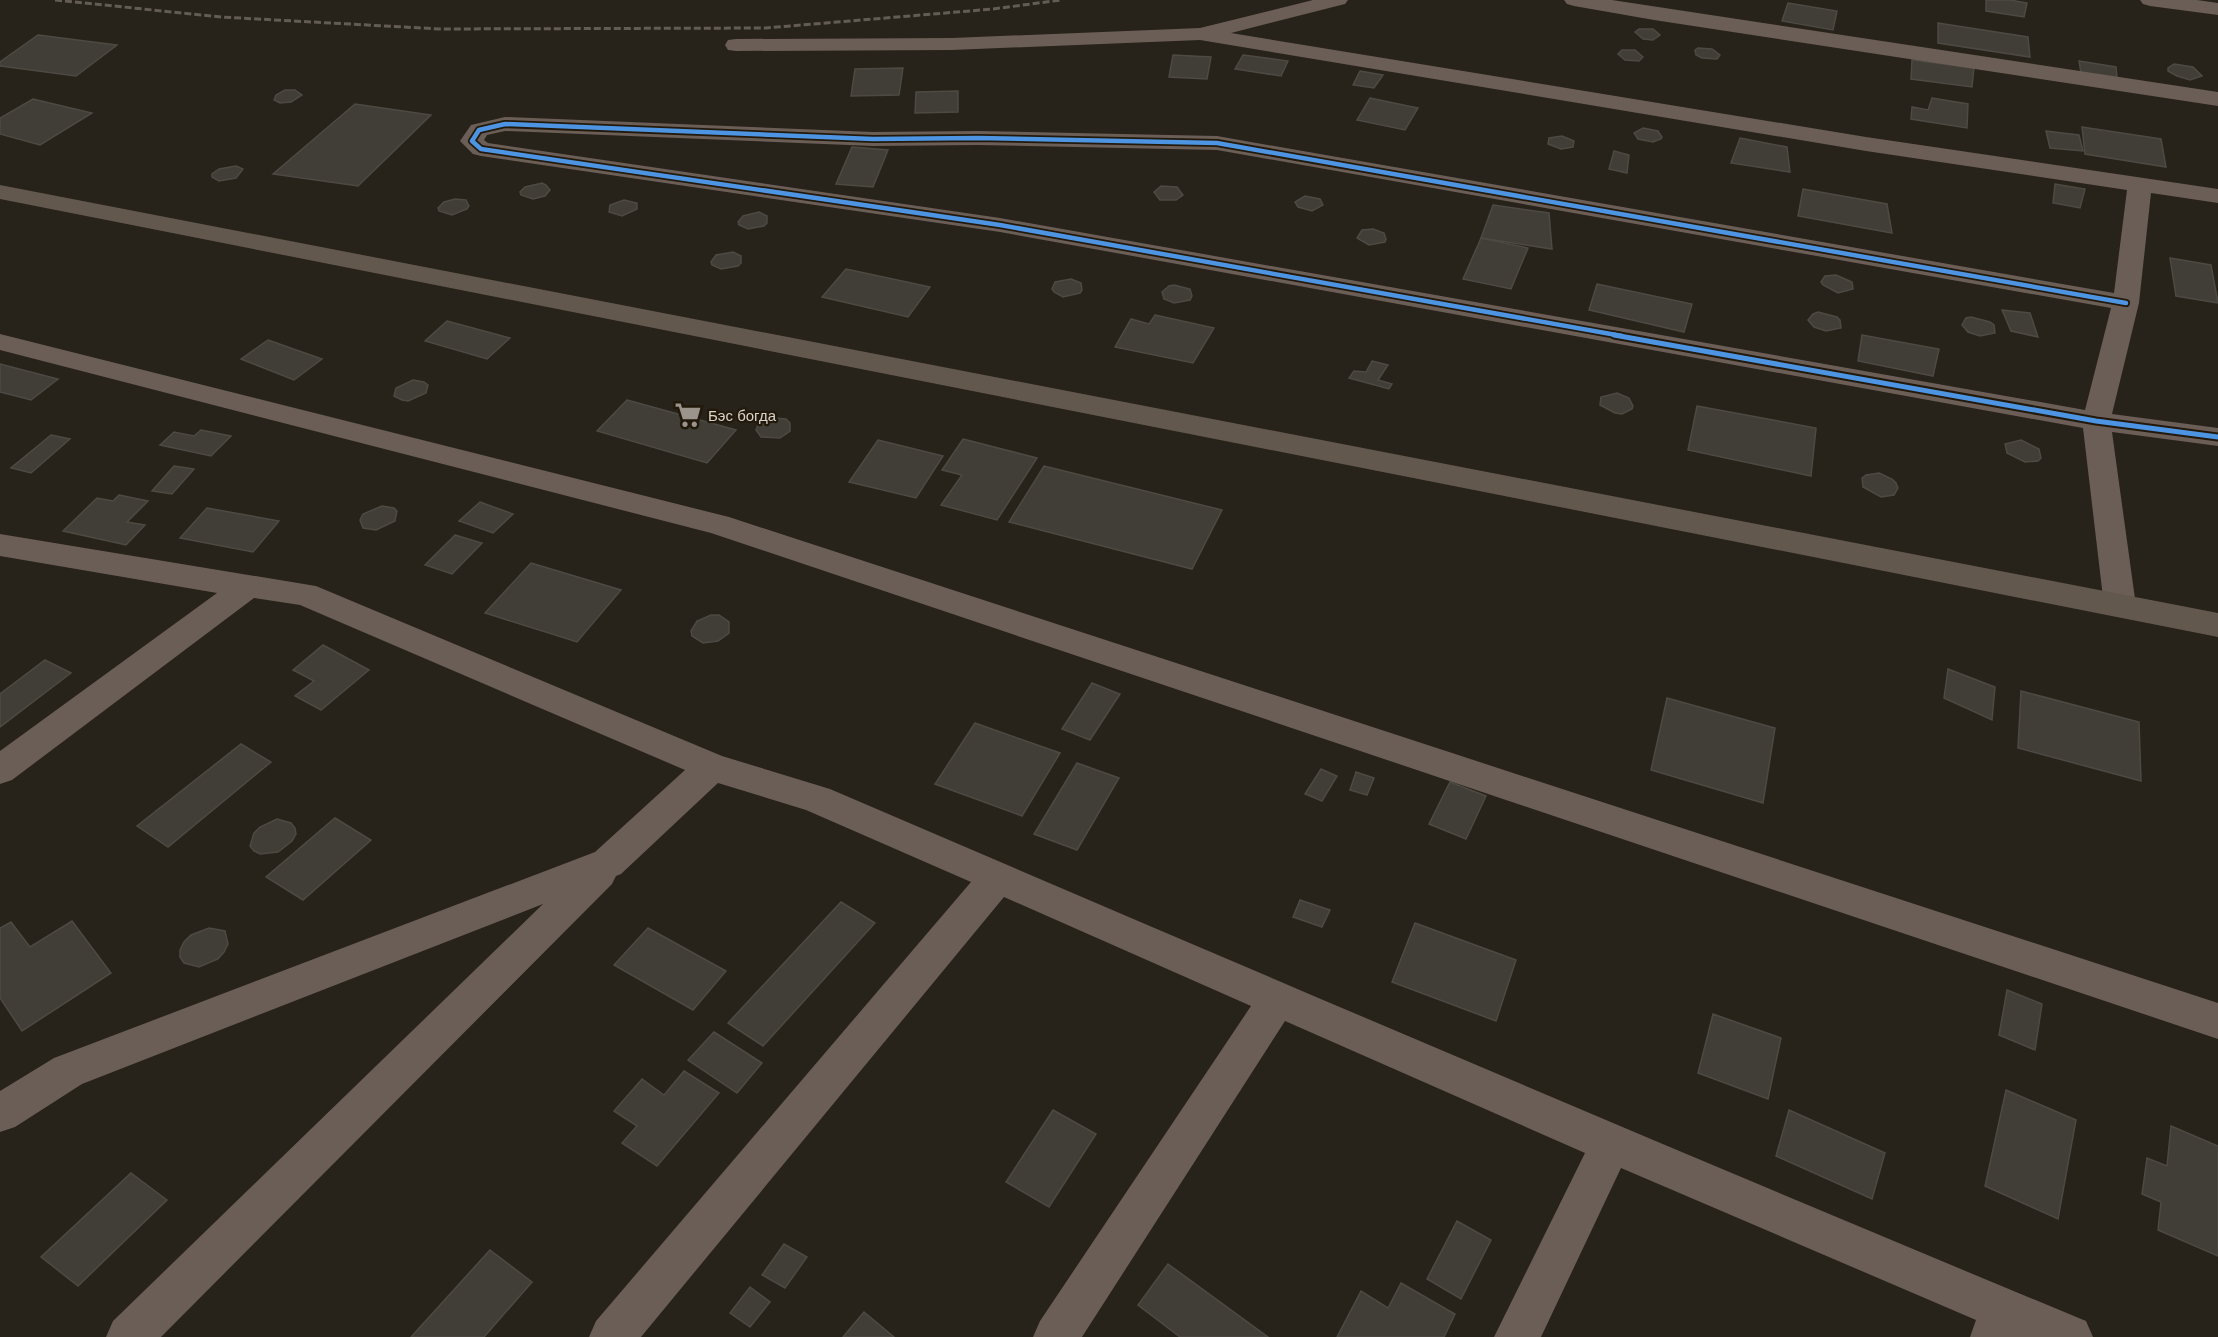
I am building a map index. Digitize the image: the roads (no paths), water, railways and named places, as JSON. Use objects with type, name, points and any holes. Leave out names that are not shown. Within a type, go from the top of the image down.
[{"type":"street","points":[[736,45],[952,44],[1200,34],[1338,0]]},
{"type":"street","points":[[1574,0],[1823,42],[1916,53],[2218,99]]},
{"type":"street","points":[[2150,0],[2218,9]]},
{"type":"street","points":[[1200,34],[1866,144],[2218,196]]},
{"type":"street","points":[[2126,303],[1217,143],[978,138],[873,139],[506,124],[479,130],[472,141],[481,149],[1000,225],[2096,421],[2218,437]]},
{"type":"street","points":[[2120,606],[2096,421],[2126,303],[2140,184]]},
{"type":"street","points":[[0,192],[2218,625]]},
{"type":"street","points":[[0,342],[718,524],[2218,1021]]},
{"type":"street","points":[[0,545],[229,584],[305,594],[712,767],[817,799],[1611,1144],[1998,1322],[2070,1337]]},
{"type":"street","points":[[0,770],[250,585]]},
{"type":"street","points":[[129,1337],[608,863],[712,767]]},
{"type":"street","points":[[0,1113],[68,1071],[608,863]]},
{"type":"street","points":[[612,1337],[997,878]]},
{"type":"street","points":[[1056,1337],[1278,998]]},
{"type":"street","points":[[1517,1337],[1611,1144]]},
{"type":"railway","points":[[55,0],[221,17],[440,29],[766,28],[993,9],[1061,0]]},
{"type":"place","name":"Бэс богда","points":[[688,415]]}]
